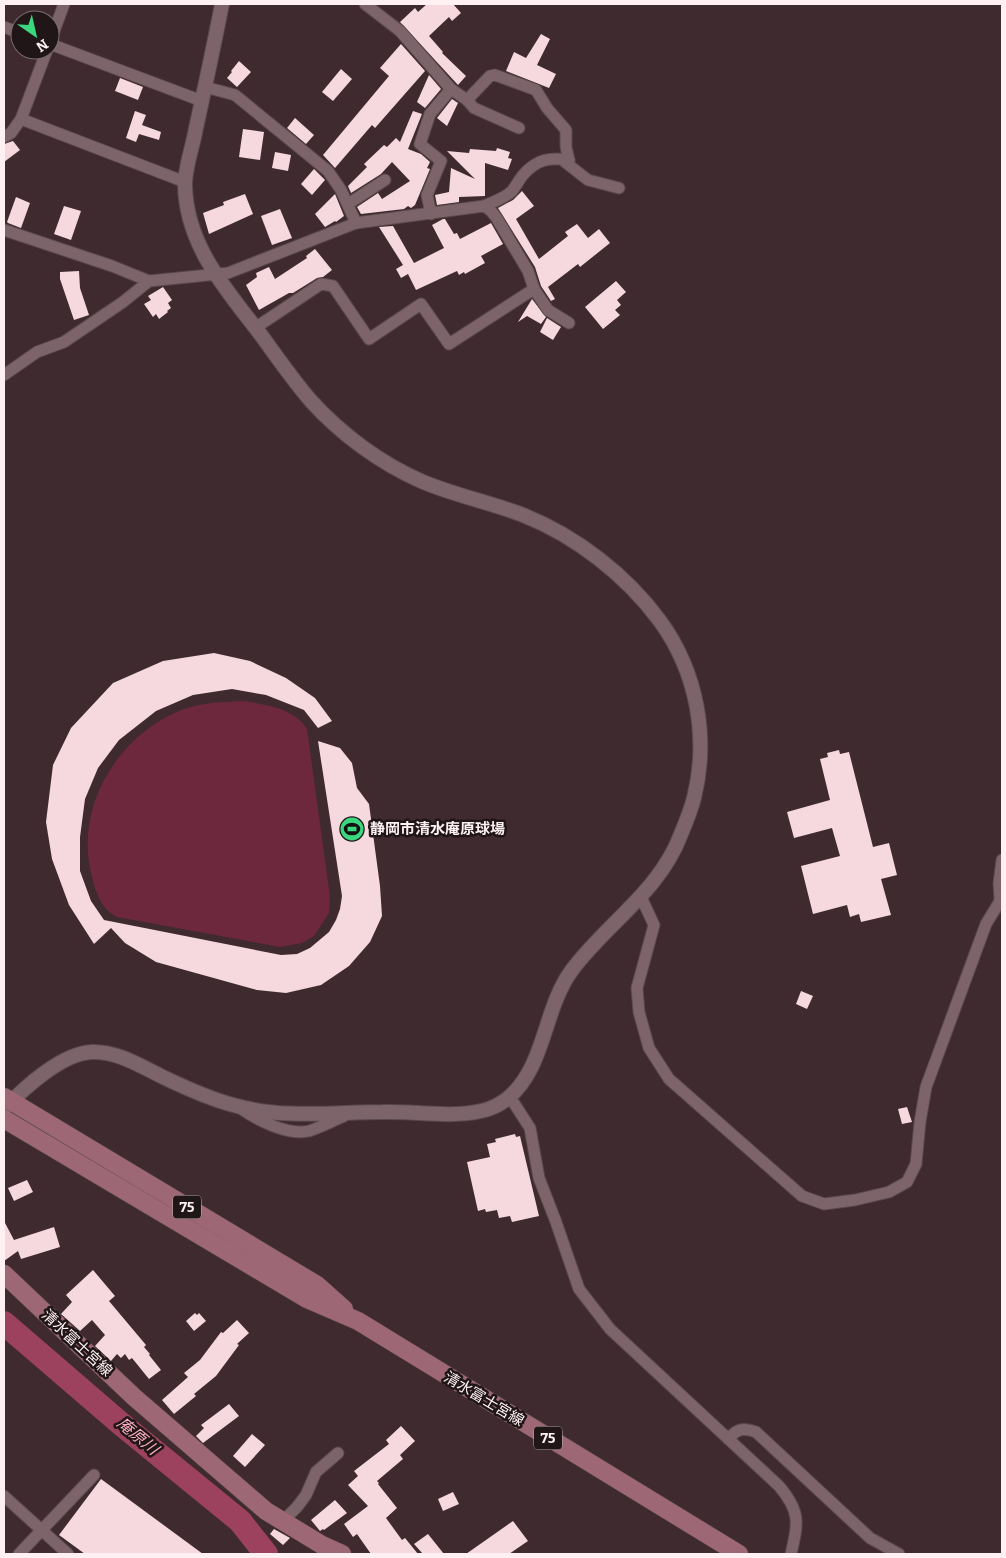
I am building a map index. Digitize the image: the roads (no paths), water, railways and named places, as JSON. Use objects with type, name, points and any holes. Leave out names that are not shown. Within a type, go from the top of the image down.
[{"type":"main road","name":"清水富士宮線","points":[[6,1103],[317,1285],[358,1321]]},
{"type":"main road","name":"清水富士宮線","points":[[4,1118],[307,1299],[358,1321],[739,1554]]},
{"type":"main road","name":"清水富士宮線","points":[[4,1274],[134,1397],[266,1511],[342,1554]]},
{"type":"street","points":[[6,1103],[54,1065],[80,1053],[90,1052],[113,1054],[185,1088],[239,1107],[283,1113],[384,1112],[456,1114],[478,1112],[498,1106],[522,1084],[533,1067],[551,1011],[567,976],[584,954],[641,897],[661,873],[677,845],[693,804],[700,762],[701,742],[696,701],[688,674],[676,648],[659,620],[616,573],[595,555],[572,540],[522,514],[422,482],[369,452],[327,417],[309,398],[215,275],[197,242],[189,215],[185,182],[222,4]]},
{"type":"street","points":[[365,4],[400,31],[451,89],[467,100],[474,108],[519,128]]},
{"type":"street","points":[[60,47],[202,101]]},
{"type":"street","points":[[4,137],[12,133],[21,119],[43,60]]},
{"type":"street","points":[[467,100],[490,76],[495,75],[536,90],[547,108],[566,130],[566,148],[569,160]]},
{"type":"street","points":[[205,87],[235,94],[307,153],[328,172],[341,190],[356,223]]},
{"type":"street","points":[[431,214],[427,195],[441,162],[420,144],[430,114],[451,89]]},
{"type":"street","points":[[21,119],[185,182]]},
{"type":"street","points":[[4,230],[112,266],[149,281],[215,275],[228,273],[356,223],[484,206],[504,197],[512,191],[534,164],[546,159],[569,160]]},
{"type":"street","points":[[569,160],[565,162],[588,180],[619,188]]},
{"type":"street","points":[[348,204],[384,180]]},
{"type":"street","points":[[484,206],[496,217],[528,271],[534,288],[548,310],[570,323]]},
{"type":"street","points":[[4,375],[37,352],[64,342],[123,302],[149,281]]},
{"type":"street","points":[[255,328],[321,284],[333,286],[369,339],[421,304],[449,344],[534,288]]},
{"type":"street","points":[[641,897],[654,925],[637,988],[639,1012],[650,1048],[669,1080],[802,1196],[824,1204],[855,1200],[889,1192],[907,1182],[916,1164],[920,1122],[926,1088],[986,924],[1001,901],[999,883],[1002,860]]},
{"type":"street","points":[[510,1097],[530,1128],[539,1178],[579,1289],[610,1329],[779,1486],[791,1500],[797,1517],[791,1554]]},
{"type":"street","points":[[728,1439],[736,1430],[746,1428],[756,1432],[870,1538],[899,1554]]},
{"type":"street","points":[[282,1521],[297,1507],[306,1495],[316,1472],[338,1453]]},
{"type":"street","points":[[19,1554],[94,1475]]},
{"type":"street","points":[[4,1496],[68,1554]]},
{"type":"waterway","name":"庵原川","points":[[4,1323],[120,1423],[240,1521],[266,1554]]},
{"type":"place","name":"静岡市清水庵原球場","points":[[352,829]]}]
